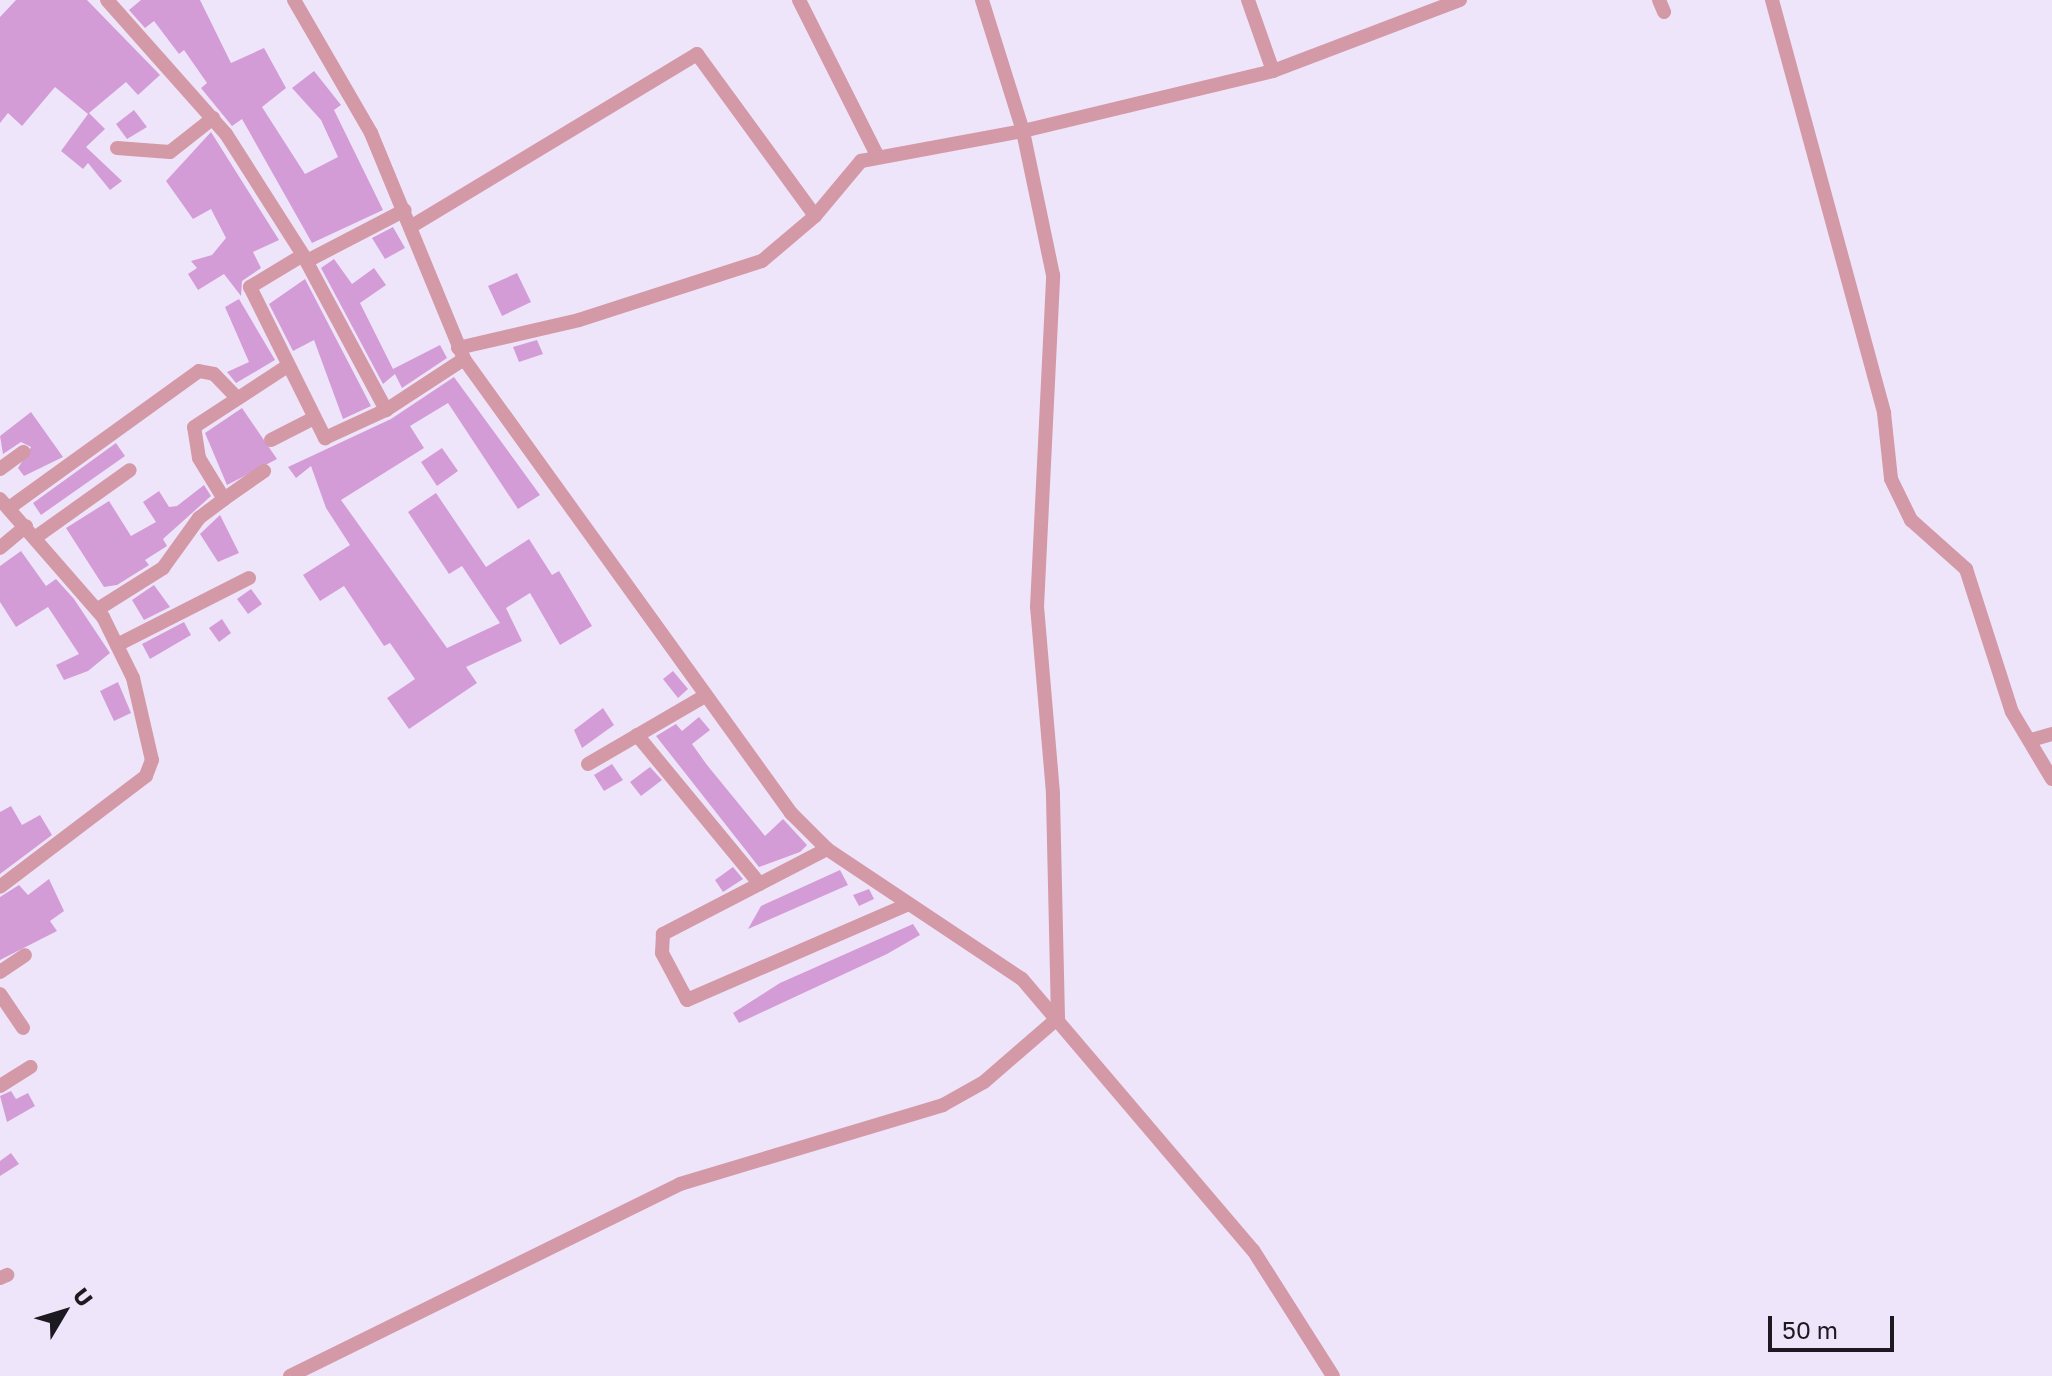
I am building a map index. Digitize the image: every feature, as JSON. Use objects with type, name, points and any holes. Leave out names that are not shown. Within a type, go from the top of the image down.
[{"type":"street","points":[[107,0],[213,118],[305,258],[386,410]]},
{"type":"street","points":[[294,0],[341,71],[412,226],[461,354],[705,696],[827,849],[992,955],[1058,1018],[1253,1250],[1333,1376]]},
{"type":"street","points":[[799,0],[878,157]]},
{"type":"street","points":[[982,0],[1023,131],[1053,275],[1037,607],[1053,793],[1058,1018]]},
{"type":"street","points":[[1248,0],[1273,71]]},
{"type":"street","points":[[405,210],[250,287],[310,420],[331,439],[386,410],[461,354],[720,277],[762,261],[815,216],[861,161],[1023,131],[1273,71],[1460,0]]},
{"type":"street","points":[[1772,0],[1884,413],[1891,479],[1911,520],[1966,569],[2004,691],[2052,779]]},
{"type":"street","points":[[412,226],[697,54],[815,216]]},
{"type":"street","points":[[117,148],[170,152],[213,118]]},
{"type":"street","points":[[224,499],[191,433],[237,398],[286,367]]},
{"type":"street","points":[[0,887],[151,768],[147,721],[117,645],[98,609],[5,504],[199,371],[214,374],[237,398]]},
{"type":"street","points":[[271,440],[310,420]]},
{"type":"street","points":[[0,469],[23,452]]},
{"type":"street","points":[[0,548],[130,470]]},
{"type":"street","points":[[98,609],[163,568],[199,518],[264,471]]},
{"type":"street","points":[[117,645],[249,578]]},
{"type":"street","points":[[588,764],[705,696]]},
{"type":"street","points":[[2031,740],[2052,734]]},
{"type":"street","points":[[637,735],[760,884]]},
{"type":"street","points":[[827,849],[663,934],[662,953],[687,1000],[909,904]]},
{"type":"street","points":[[0,972],[25,955]]},
{"type":"street","points":[[0,994],[23,1028]]},
{"type":"street","points":[[290,1376],[680,1184],[943,1105],[984,1082],[1058,1018]]},
{"type":"street","points":[[0,1086],[31,1067]]},
{"type":"building","points":[[16,0],[87,0],[160,75],[138,95],[126,82],[89,113],[105,129],[86,147],[122,181],[110,190],[88,163],[83,169],[61,151],[88,114],[55,87],[22,126],[8,113],[0,123],[0,17]]},
{"type":"building","points":[[141,0],[200,0],[231,63],[264,48],[286,88],[262,107],[305,174],[338,157],[321,120],[292,88],[314,71],[341,105],[334,110],[383,210],[312,243],[242,119],[232,126],[201,88],[207,83],[184,50],[179,54],[154,21],[145,28],[129,10]]},
{"type":"building","points":[[134,110],[147,127],[127,139],[116,124]]},
{"type":"building","points":[[211,132],[279,240],[253,252],[261,268],[242,281],[241,296],[224,274],[198,290],[188,274],[197,268],[191,261],[212,255],[226,238],[211,209],[193,219],[166,181]]},
{"type":"building","points":[[393,227],[405,248],[385,259],[372,238]]},
{"type":"building","points":[[334,259],[352,284],[374,268],[386,285],[360,303],[393,369],[440,345],[447,358],[402,388],[395,374],[383,384],[321,268]]},
{"type":"building","points":[[517,273],[531,302],[502,316],[488,286]]},
{"type":"building","points":[[305,279],[371,406],[343,419],[314,340],[293,351],[269,304]]},
{"type":"building","points":[[239,299],[275,360],[236,383],[227,372],[249,362],[225,307]]},
{"type":"building","points":[[537,340],[543,354],[519,362],[513,347]]},
{"type":"building","points":[[454,377],[540,495],[518,509],[448,403],[410,426],[424,448],[341,500],[447,648],[500,623],[462,566],[449,574],[408,512],[436,493],[486,567],[529,539],[552,575],[559,571],[592,626],[560,645],[530,593],[506,608],[522,641],[466,667],[477,683],[409,729],[387,698],[415,679],[390,643],[384,646],[344,586],[320,601],[303,575],[350,545],[326,508],[311,466],[296,478],[288,467],[391,419]]},
{"type":"building","points":[[242,408],[277,459],[227,485],[205,433]]},
{"type":"building","points":[[31,412],[63,457],[24,476],[18,468],[31,447],[21,442],[3,454],[0,436]]},
{"type":"building","points":[[116,443],[125,456],[41,515],[33,503]]},
{"type":"building","points":[[442,448],[458,471],[437,486],[421,462]]},
{"type":"building","points":[[204,485],[211,496],[163,539],[167,546],[145,560],[149,565],[117,585],[104,587],[66,528],[109,501],[131,536],[156,522],[143,502],[159,491],[169,507],[177,506]]},
{"type":"building","points":[[220,515],[239,553],[218,562],[200,534]]},
{"type":"building","points":[[21,551],[46,586],[56,579],[74,599],[110,653],[88,671],[64,680],[56,665],[79,654],[48,607],[16,627],[0,602],[0,566]]},
{"type":"building","points":[[154,585],[170,607],[144,620],[132,600]]},
{"type":"building","points":[[251,589],[262,604],[248,614],[237,599]]},
{"type":"building","points":[[222,619],[231,633],[219,642],[209,628]]},
{"type":"building","points":[[184,622],[191,635],[150,659],[142,644]]},
{"type":"building","points":[[673,671],[688,689],[678,698],[663,679]]},
{"type":"building","points":[[118,682],[131,713],[114,721],[100,691]]},
{"type":"building","points":[[603,708],[614,725],[582,748],[574,730]]},
{"type":"building","points":[[699,717],[710,730],[692,744],[707,765],[765,836],[783,819],[807,845],[800,852],[759,867],[656,736],[676,724],[682,731]]},
{"type":"building","points":[[612,764],[623,780],[604,791],[594,775]]},
{"type":"building","points":[[650,767],[662,780],[641,796],[630,782]]},
{"type":"building","points":[[11,806],[22,825],[40,815],[52,835],[0,874],[0,812]]},
{"type":"building","points":[[733,867],[743,879],[723,892],[715,880]]},
{"type":"building","points":[[840,870],[848,885],[748,929],[761,906]]},
{"type":"building","points":[[49,879],[64,911],[50,921],[57,931],[0,960],[0,897],[19,885],[28,895]]},
{"type":"building","points":[[869,889],[874,899],[859,906],[853,895]]},
{"type":"building","points":[[913,924],[920,935],[887,954],[739,1023],[733,1013],[780,983]]},
{"type":"building","points":[[11,1091],[16,1099],[28,1093],[35,1106],[7,1122],[0,1096]]},
{"type":"building","points":[[11,1153],[19,1164],[0,1176],[0,1161]]}]
